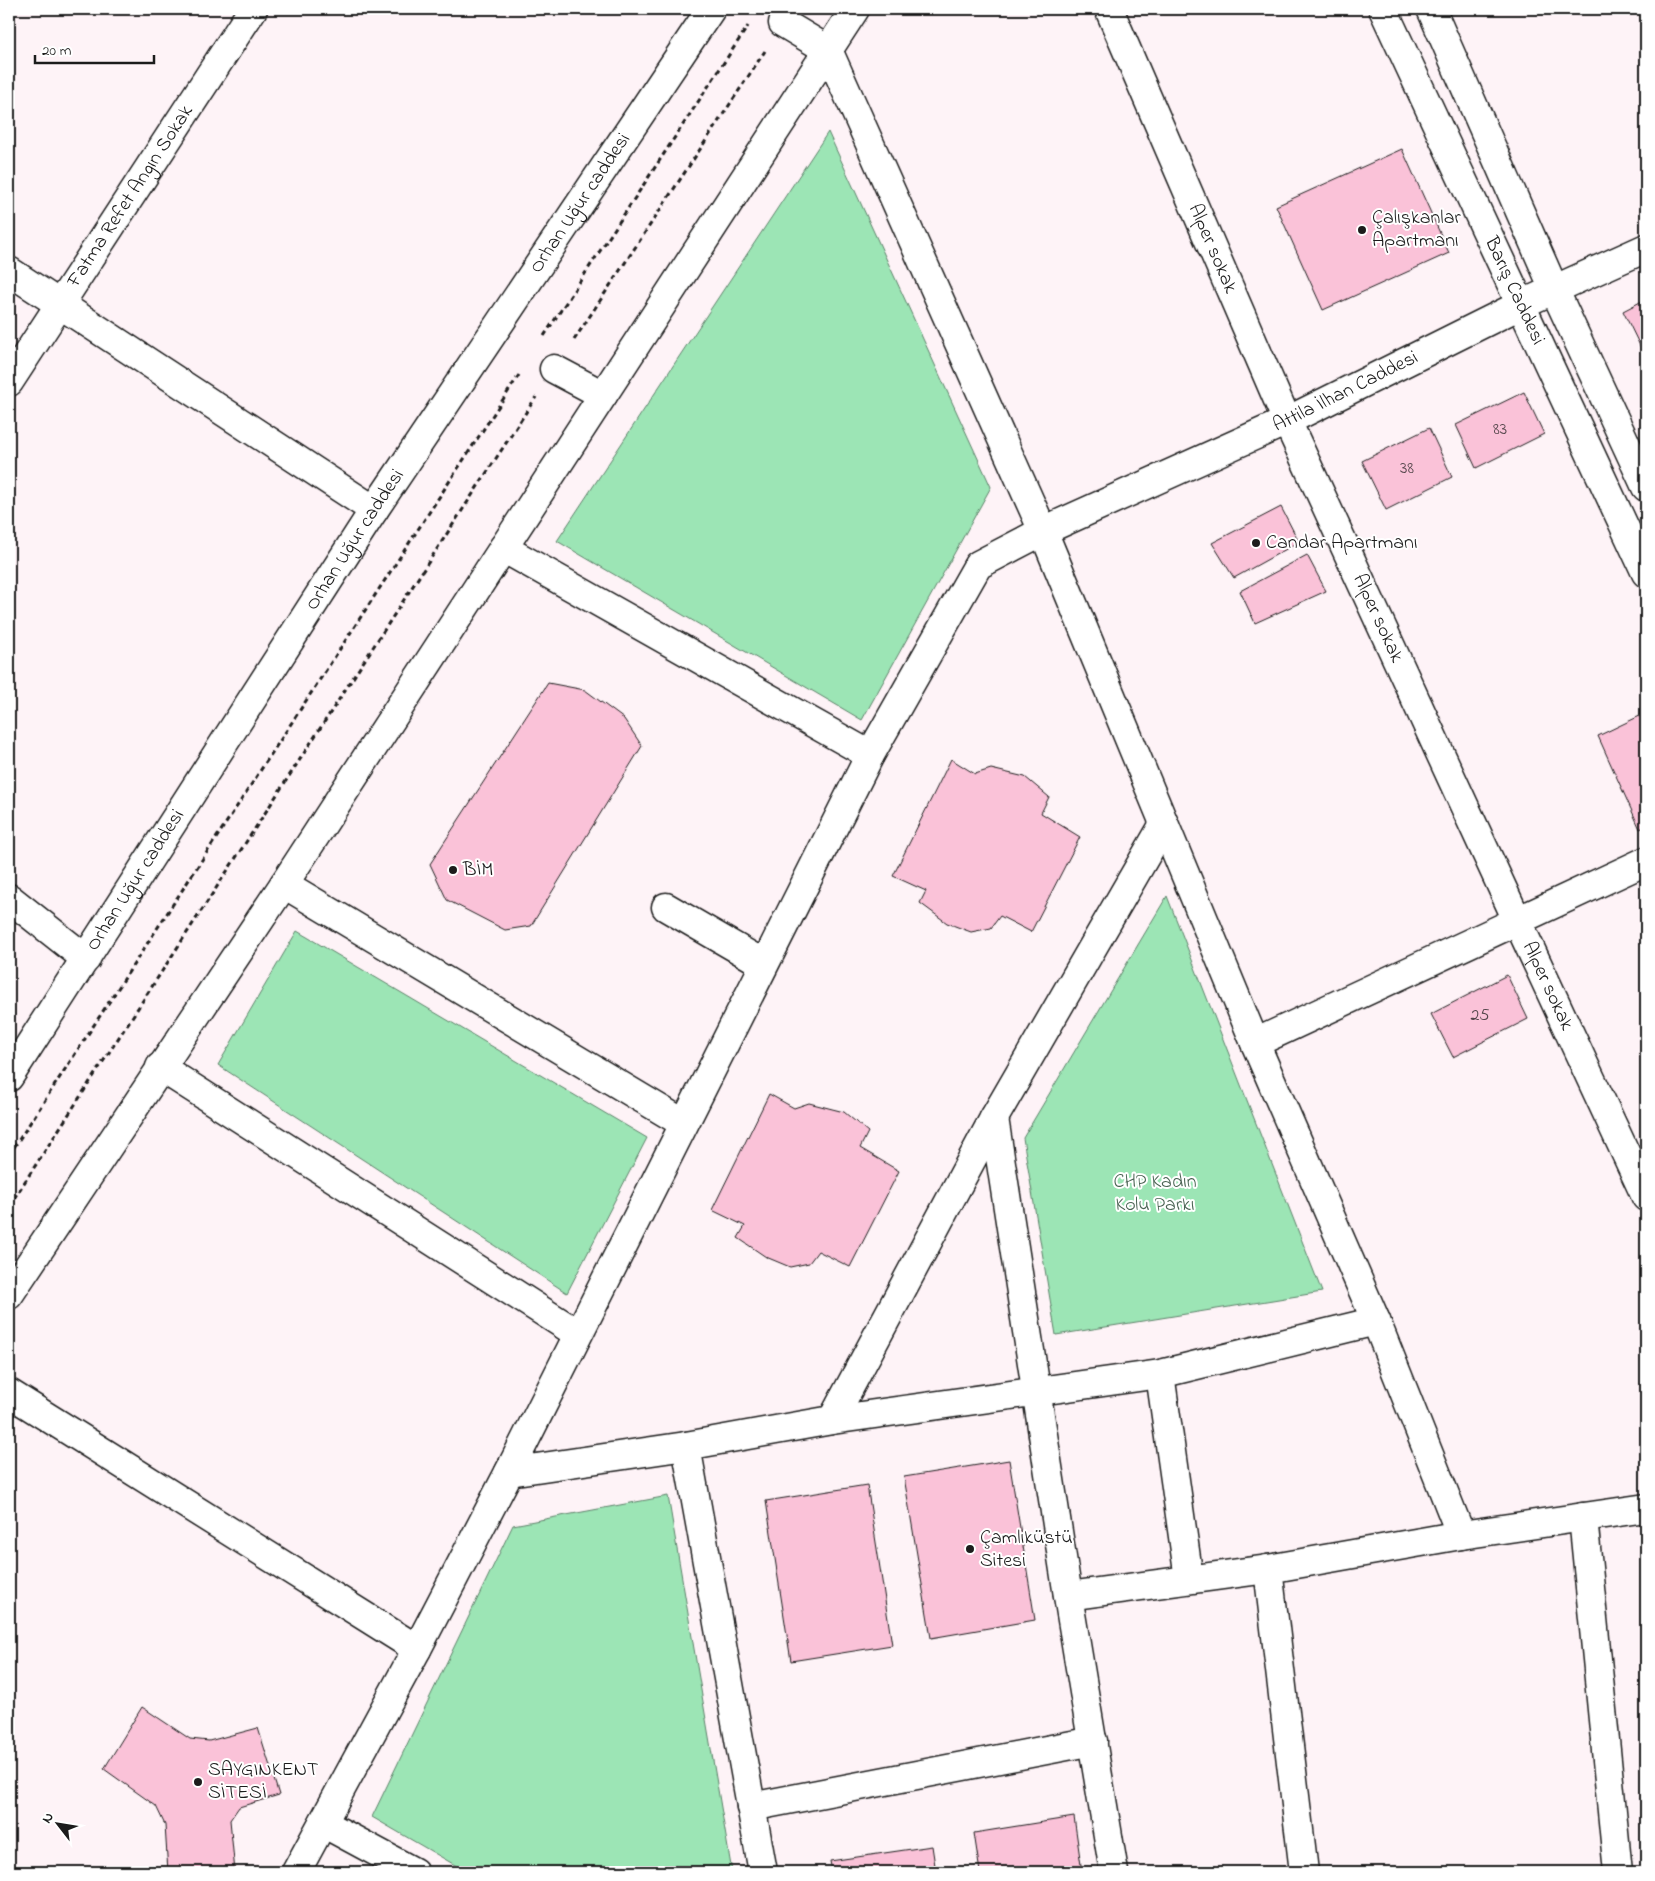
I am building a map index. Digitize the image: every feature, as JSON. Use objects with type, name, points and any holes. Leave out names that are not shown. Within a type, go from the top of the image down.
[{"type":"street","name":"Fatma Refet Angın Sokak","points":[[9,382],[253,9]]},
{"type":"street","name":"Orhan Uğur caddesi","points":[[9,1077],[374,510],[711,9]]},
{"type":"street","points":[[9,1295],[284,884],[855,9]]},
{"type":"street","name":"Alper sokak","points":[[1109,9],[1287,421],[1646,1197]]},
{"type":"street","name":"Barış Caddesi","points":[[1383,9],[1646,573]]},
{"type":"street","name":"Barış Caddesi","points":[[1431,9],[1554,289],[1646,487]]},
{"type":"street","points":[[784,23],[828,50],[1043,530],[1255,1043],[1376,1321],[1461,1535]]},
{"type":"street","name":"Attila İlhan Caddesi","points":[[296,1872],[417,1649],[509,1472],[683,1123],[870,755],[978,565],[1043,530],[1287,421],[1520,305],[1646,248]]},
{"type":"street","points":[[9,271],[374,510]]},
{"type":"street","points":[[554,369],[603,395]]},
{"type":"street","points":[[503,548],[870,755]]},
{"type":"street","points":[[832,1420],[994,1118],[1164,824]]},
{"type":"street","points":[[1255,1043],[1646,860]]},
{"type":"street","points":[[284,884],[683,1123]]},
{"type":"street","points":[[9,898],[86,958]]},
{"type":"street","points":[[666,907],[764,964]]},
{"type":"street","points":[[160,1067],[578,1334]]},
{"type":"street","points":[[994,1118],[1068,1596],[1114,1872]]},
{"type":"street","points":[[509,1472],[686,1446],[832,1420],[1160,1374],[1376,1321]]},
{"type":"street","points":[[1160,1374],[1189,1579]]},
{"type":"street","points":[[9,1393],[417,1649]]},
{"type":"street","points":[[686,1446],[762,1872]]},
{"type":"street","points":[[1068,1596],[1268,1569],[1461,1535],[1646,1508]]},
{"type":"street","points":[[1583,1517],[1618,1872]]},
{"type":"street","points":[[1268,1569],[1304,1872]]},
{"type":"street","points":[[751,1807],[1093,1741]]},
{"type":"street","points":[[323,1823],[414,1872]]},
{"type":"path","points":[[9,1206],[554,369],[784,23]]},
{"type":"path","points":[[540,342],[748,26]]},
{"type":"path","points":[[9,1155],[523,368]]},
{"type":"green space","points":[[828,132],[991,487],[862,720],[557,541]]},
{"type":"green space","name":"CHP Kadın Kolu Parkı","points":[[1167,896],[1322,1292],[1056,1335],[1023,1138]]},
{"type":"green space","points":[[297,931],[647,1138],[567,1293],[218,1065]]},
{"type":"green space","points":[[668,1496],[732,1872],[467,1872],[372,1817],[513,1525]]},
{"type":"building","name":"Çalışkanlar Apartmanı","points":[[1402,149],[1449,253],[1323,310],[1276,206]]},
{"type":"building","points":[[1646,299],[1646,353],[1644,354],[1623,311]]},
{"type":"building","points":[[1524,392],[1544,434],[1476,468],[1456,425]]},
{"type":"building","points":[[1429,428],[1452,477],[1386,510],[1362,461]]},
{"type":"building","name":"Candar Apartmanı","points":[[1281,507],[1299,542],[1234,578],[1212,543]]},
{"type":"building","points":[[1307,555],[1326,591],[1255,623],[1240,591]]},
{"type":"building","points":[[548,683],[585,690],[624,719],[642,746],[531,926],[505,930],[447,900],[430,864]]},
{"type":"building","points":[[1646,713],[1646,826],[1640,829],[1598,736]]},
{"type":"building","points":[[951,759],[975,774],[991,769],[1025,777],[1049,797],[1041,813],[1080,837],[1031,932],[1000,916],[991,928],[971,932],[947,923],[920,903],[926,891],[893,876]]},
{"type":"building","points":[[1507,975],[1528,1019],[1453,1057],[1431,1014]]},
{"type":"building","points":[[769,1094],[794,1108],[809,1103],[844,1112],[868,1132],[860,1148],[899,1171],[850,1267],[818,1251],[809,1263],[790,1267],[766,1257],[738,1238],[745,1226],[712,1210]]},
{"type":"building","name":"Çamlıküstü Sitesi","points":[[1009,1460],[1035,1620],[931,1638],[904,1477]]},
{"type":"building","points":[[867,1485],[892,1645],[791,1661],[766,1501]]},
{"type":"building","name":"SAYGINKENT SİTESİ","points":[[142,1707],[190,1739],[209,1741],[258,1728],[279,1795],[239,1807],[230,1820],[235,1872],[168,1872],[165,1825],[156,1806],[104,1769]]},
{"type":"building","points":[[1074,1817],[1082,1872],[980,1872],[974,1833]]},
{"type":"building","points":[[932,1846],[936,1872],[832,1872],[830,1861]]},
{"type":"place","name":"Çalışkanlar Apartmanı","points":[[1362,230]]},
{"type":"place","name":"Candar Apartmanı","points":[[1256,543]]},
{"type":"place","name":"BİM","points":[[453,870]]},
{"type":"place","name":"Çamlıküstü Sitesi","points":[[970,1549]]},
{"type":"place","name":"SAYGINKENT SİTESİ","points":[[198,1782]]}]
